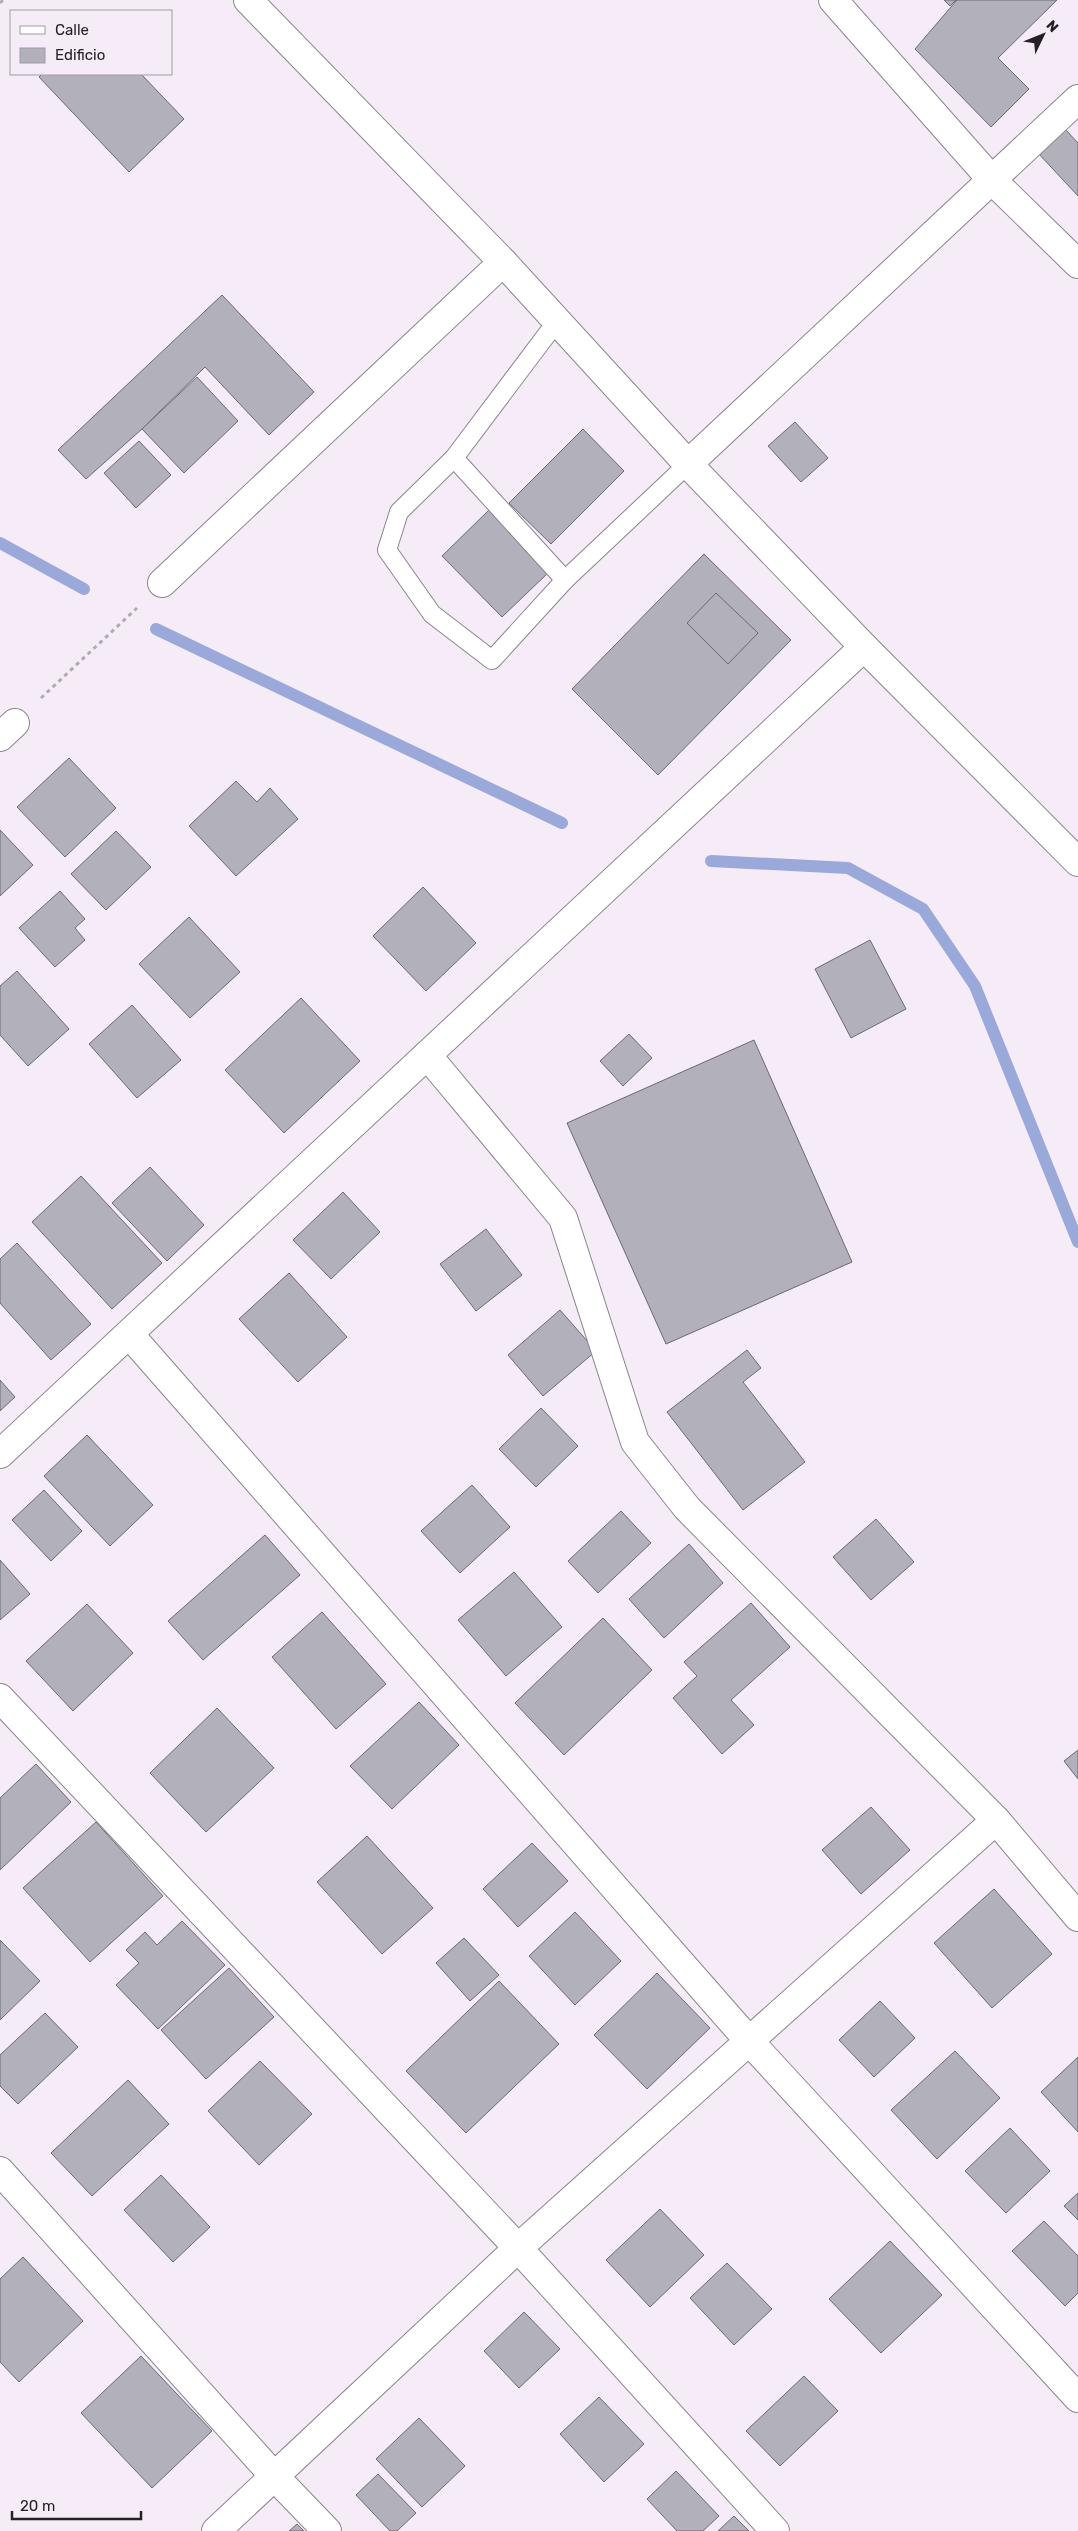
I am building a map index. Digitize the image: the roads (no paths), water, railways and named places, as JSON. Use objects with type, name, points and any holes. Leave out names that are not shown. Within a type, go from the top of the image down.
[{"type":"street","points":[[248,0],[503,262],[688,464],[864,647],[1078,862]]},
{"type":"street","points":[[833,0],[992,180],[1078,264]]},
{"type":"street","points":[[688,464],[1078,99]]},
{"type":"street","points":[[162,583],[503,262]]},
{"type":"street","points":[[0,1454],[864,647]]},
{"type":"street","points":[[427,1055],[563,1218],[635,1442],[687,1508],[996,1820],[1078,1917]]},
{"type":"street","points":[[129,1334],[750,2042],[1078,2398]]},
{"type":"street","points":[[0,1698],[518,2248],[775,2531]]},
{"type":"street","points":[[216,2531],[518,2248],[996,1820]]},
{"type":"street","points":[[0,2171],[275,2477],[327,2531]]},
{"type":"lane","points":[[557,321],[454,458],[399,512],[387,550],[432,614],[492,660],[565,580],[688,464]]},
{"type":"lane","points":[[454,458],[565,580]]},
{"type":"waterway","points":[[0,543],[84,589]]},
{"type":"waterway","points":[[156,629],[562,823]]},
{"type":"waterway","points":[[711,861],[848,868],[923,909],[975,986],[1078,1242]]}]
